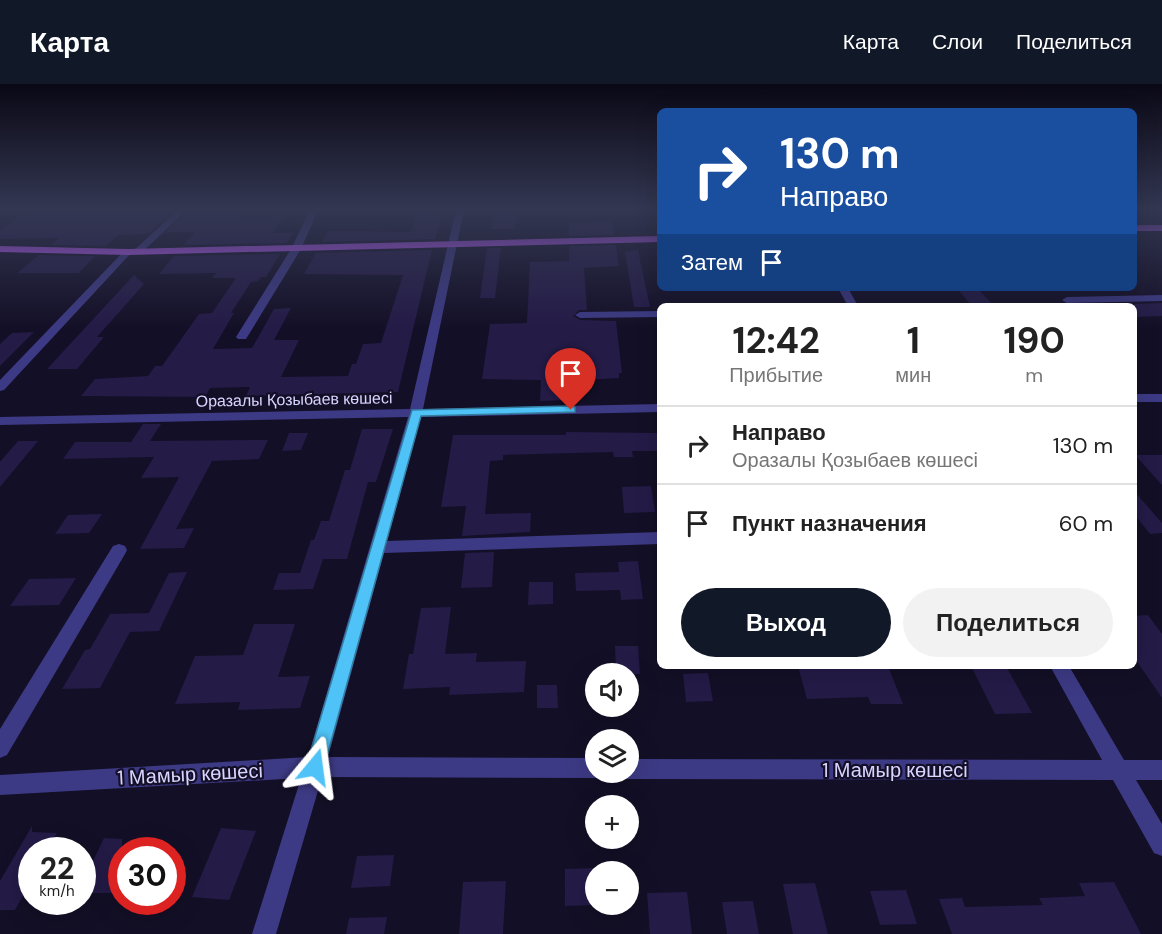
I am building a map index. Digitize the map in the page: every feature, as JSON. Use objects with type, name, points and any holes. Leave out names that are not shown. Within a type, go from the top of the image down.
[{"type":"main road","points":[[29,250],[132,252],[260,250]]},
{"type":"street","points":[[0,387],[135,250]]},
{"type":"street","points":[[242,337],[296,250]]},
{"type":"street","points":[[264,934],[315,767],[416,413],[451,250]]},
{"type":"street","points":[[1067,300],[1162,298]]},
{"type":"street","points":[[580,315],[657,314]]},
{"type":"street","points":[[1137,398],[1162,398]]},
{"type":"street","name":"Оразалы Қозыбаев көшесі","points":[[0,421],[657,408]]},
{"type":"street","points":[[378,547],[657,538]]},
{"type":"street","points":[[0,748],[118,550]]},
{"type":"street","points":[[1061,669],[1162,845]]},
{"type":"street","name":"1 Мамыр көшесі","points":[[0,785],[315,767],[585,768]]},
{"type":"street","name":"1 Мамыр көшесі","points":[[639,769],[1162,770]]},
{"type":"building","points":[[432,250],[398,392],[246,396],[250,387],[210,388],[205,397],[81,396],[95,379],[148,376],[155,366],[162,366],[199,314],[212,313],[236,278],[212,278],[216,273],[159,274],[174,256],[280,254],[266,277],[251,282],[231,313],[234,313],[213,349],[252,348],[274,309],[291,308],[274,340],[299,340],[281,377],[348,376],[352,364],[356,364],[363,344],[381,343],[403,275],[304,274],[316,253]]},
{"type":"building","points":[[487,250],[501,250],[495,298],[480,298]]},
{"type":"building","points":[[569,250],[617,250],[619,266],[584,268],[587,310],[579,310],[573,316],[580,320],[616,321],[622,373],[619,373],[619,378],[568,381],[569,400],[540,401],[541,380],[482,379],[490,324],[527,323],[530,262],[569,261]]},
{"type":"building","points":[[638,250],[650,307],[634,307],[625,252]]},
{"type":"building","points":[[39,255],[95,256],[79,273],[17,273]]},
{"type":"building","points":[[134,275],[144,284],[97,337],[104,337],[77,369],[47,369]]},
{"type":"building","points":[[960,291],[980,291],[991,303],[970,303]]},
{"type":"building","points":[[1162,303],[1162,316],[1137,317],[1137,304]]},
{"type":"building","points":[[34,332],[0,366],[0,344],[12,333]]},
{"type":"building","points":[[143,424],[161,424],[150,441],[268,440],[259,459],[212,461],[176,529],[194,528],[184,548],[140,549],[179,477],[141,478],[154,457],[63,459],[75,442],[131,442]]},
{"type":"building","points":[[362,429],[393,429],[376,482],[368,482],[347,559],[323,559],[313,589],[273,590],[279,573],[300,573],[311,540],[314,540],[321,521],[329,521],[345,470],[350,470]]},
{"type":"building","points":[[566,432],[657,433],[657,451],[632,451],[633,457],[614,457],[613,452],[503,455],[503,460],[490,461],[485,514],[531,513],[530,532],[462,536],[466,506],[441,507],[453,435],[566,435]]},
{"type":"building","points":[[289,433],[308,433],[301,450],[282,451]]},
{"type":"building","points":[[18,441],[38,441],[0,487],[0,462]]},
{"type":"building","points":[[1137,455],[1162,455],[1162,485],[1137,457]]},
{"type":"building","points":[[651,486],[655,512],[624,513],[622,487]]},
{"type":"building","points":[[1137,494],[1162,523],[1162,533],[1150,534],[1137,518]]},
{"type":"building","points":[[102,514],[89,533],[55,534],[68,515]]},
{"type":"building","points":[[494,552],[492,587],[461,588],[465,553]]},
{"type":"building","points":[[638,561],[643,599],[621,600],[620,590],[576,591],[575,573],[619,572],[618,562]]},
{"type":"building","points":[[187,572],[159,631],[130,632],[100,688],[62,689],[85,650],[90,649],[110,614],[149,613],[169,573]]},
{"type":"building","points":[[76,578],[59,605],[10,606],[29,579]]},
{"type":"building","points":[[529,582],[553,582],[553,604],[528,605]]},
{"type":"building","points":[[451,607],[445,654],[477,653],[476,662],[526,661],[524,692],[449,695],[450,687],[403,689],[409,654],[413,654],[421,608]]},
{"type":"building","points":[[1148,615],[1162,634],[1162,698],[1137,661],[1137,616]]},
{"type":"building","points":[[254,624],[295,624],[278,677],[310,676],[300,708],[238,710],[240,702],[175,704],[195,656],[243,655]]},
{"type":"building","points":[[615,646],[638,646],[640,674],[639,663],[616,663]]},
{"type":"building","points":[[799,669],[889,669],[903,704],[871,704],[868,697],[807,699]]},
{"type":"building","points":[[972,669],[1008,669],[1032,713],[995,714]]},
{"type":"building","points":[[708,673],[713,701],[686,702],[683,674]]},
{"type":"building","points":[[537,685],[557,685],[558,708],[537,708]]},
{"type":"building","points":[[32,826],[32,832],[57,833],[55,837],[26,837]]},
{"type":"building","points":[[221,828],[256,831],[229,900],[192,897]]},
{"type":"building","points":[[104,838],[108,838],[108,893],[96,893],[96,855]]},
{"type":"building","points":[[18,850],[18,905],[15,910],[0,910],[0,881]]},
{"type":"building","points":[[394,855],[390,886],[351,888],[357,856]]},
{"type":"building","points":[[585,868],[585,905],[565,906],[565,869]]},
{"type":"building","points":[[506,881],[503,934],[459,934],[463,882]]},
{"type":"building","points":[[1114,882],[1141,934],[952,934],[939,899],[962,898],[965,907],[1043,905],[1039,898],[1085,896],[1079,883]]},
{"type":"building","points":[[815,883],[828,934],[793,934],[783,884]]},
{"type":"building","points":[[906,890],[917,924],[880,925],[870,891]]},
{"type":"building","points":[[687,892],[692,934],[650,934],[647,893]]},
{"type":"building","points":[[753,901],[759,934],[727,934],[722,902]]},
{"type":"building","points":[[387,917],[384,934],[346,934],[349,918]]},
{"type":"route","points":[[315,767],[416,413],[571,410]]}]
